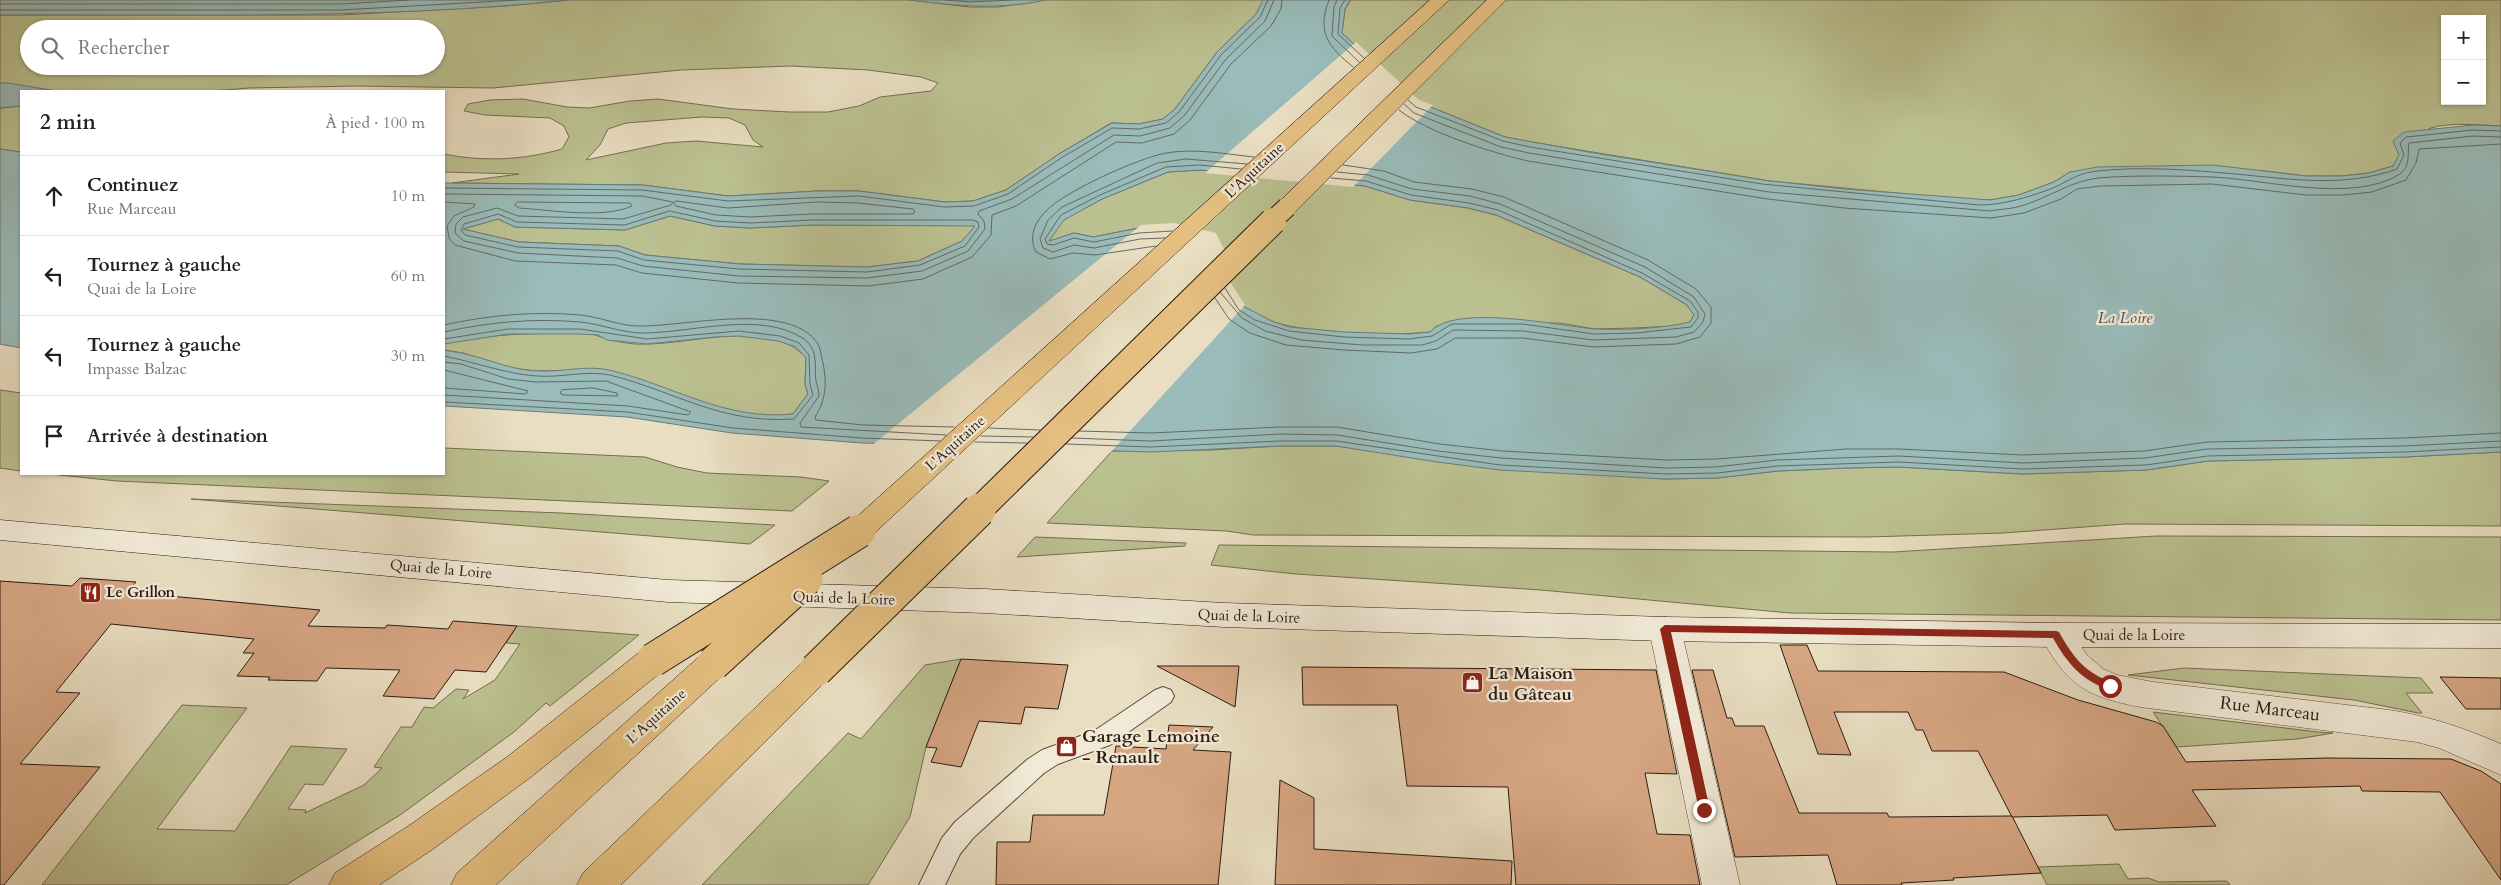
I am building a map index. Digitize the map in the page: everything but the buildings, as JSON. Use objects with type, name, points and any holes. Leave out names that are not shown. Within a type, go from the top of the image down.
[{"type":"highway","name":"L'Aquitaine","points":[[470,885],[1440,0]]},
{"type":"highway","points":[[605,878],[1497,0]]},
{"type":"highway","points":[[348,885],[420,838],[519,767],[652,660],[859,531]]},
{"type":"main road","name":"Quai de la Loire","points":[[0,530],[668,591],[985,601],[1234,616],[1665,629],[2056,635],[2501,636]]},
{"type":"main road","points":[[1665,629],[1715,850],[1721,885]]},
{"type":"main road","name":"Rue Marceau","points":[[2056,635],[2068,657],[2091,678],[2110,686],[2168,696],[2417,728],[2464,743],[2501,760]]},
{"type":"lane","points":[[932,885],[951,846],[964,830],[1036,766],[1050,757],[1102,738],[1163,696]]},
{"type":"green space","points":[[569,0],[910,0],[970,7],[998,7],[1046,0],[1263,0],[1256,14],[1217,52],[1175,109],[1163,119],[1139,124],[1111,123],[1059,154],[1006,190],[973,201],[945,202],[859,191],[817,191],[728,196],[643,185],[452,183],[519,174],[445,172],[445,154],[488,159],[533,156],[562,149],[569,137],[564,126],[550,118],[485,115],[464,111],[468,104],[490,100],[523,99],[567,107],[589,108],[630,101],[658,99],[733,109],[828,112],[859,106],[880,97],[931,91],[938,83],[921,77],[868,70],[791,66],[681,70],[493,88],[357,86],[225,90],[49,90],[0,83],[0,15],[341,15],[505,6]],"holes":[[[702,117],[729,118],[745,125],[753,140],[763,147],[696,141],[666,143],[586,160],[600,145],[608,129],[626,123]]]},
{"type":"green space","points":[[1351,0],[2501,0],[2501,126],[2456,124],[2431,128],[2410,144],[2393,166],[2369,173],[2342,176],[2306,176],[2266,171],[2070,172],[2054,182],[2019,195],[1990,200],[1959,199],[1770,181],[1505,137],[1418,102],[1342,33],[1345,9]]},
{"type":"green space","points":[[20,106],[20,152],[0,149],[0,108]]},
{"type":"green space","points":[[1200,170],[1365,186],[1410,200],[1468,208],[1496,215],[1640,277],[1687,305],[1694,315],[1690,322],[1675,326],[1635,328],[1594,329],[1560,323],[1436,326],[1430,332],[1395,334],[1351,333],[1308,329],[1274,322],[1254,313],[1139,228],[1093,237],[1074,233],[1048,242],[1063,220],[1102,199],[1168,172]]},
{"type":"green space","points":[[670,216],[715,226],[750,228],[813,225],[976,225],[962,241],[918,261],[867,267],[740,264],[645,255],[619,246],[519,242],[462,229],[498,219],[515,227],[625,230]]},
{"type":"green space","points":[[588,333],[622,342],[640,344],[731,336],[753,336],[773,339],[791,346],[806,358],[805,384],[808,394],[793,414],[773,416],[738,413],[709,405],[608,370],[537,371],[511,368],[463,353],[445,350],[445,344],[486,337]]},
{"type":"green space","points":[[0,390],[20,393],[20,471],[0,468]]},
{"type":"green space","points":[[1280,446],[1336,446],[1665,479],[1717,478],[1778,471],[1898,467],[2023,474],[2146,470],[2208,461],[2405,457],[2501,452],[2501,526],[2125,524],[2004,533],[1867,537],[1253,535],[1227,531],[1047,523],[1112,451],[1211,450]]},
{"type":"green space","points":[[445,448],[645,457],[677,467],[707,473],[801,477],[829,481],[792,511],[117,481],[60,475],[445,475]]},
{"type":"green space","points":[[191,499],[561,513],[775,525],[750,544]]},
{"type":"green space","points":[[2156,536],[2501,537],[2501,620],[1790,613],[1541,590],[1296,574],[1211,565],[1219,545],[1893,552]]},
{"type":"green space","points":[[1035,537],[1186,543],[1185,546],[1017,557]]},
{"type":"green space","points":[[517,626],[639,635],[550,706],[546,703],[514,732],[400,815],[286,885],[42,885],[182,705],[247,708],[157,829],[235,831],[291,746],[347,749],[323,785],[305,784],[288,809],[306,810],[305,813],[364,785],[382,768],[374,767],[401,727],[412,727],[424,707],[433,708],[456,689],[469,690],[463,699],[495,680],[520,644],[506,643]]},
{"type":"green space","points":[[961,659],[926,747],[910,817],[868,885],[702,885],[848,733],[861,739],[925,665]]},
{"type":"green space","points":[[2184,668],[2421,678],[2433,693],[2406,693],[2422,713],[2418,713],[2354,700],[2128,675]]},
{"type":"green space","points":[[2153,712],[2333,733],[2297,739],[2176,747]]},
{"type":"green space","points":[[2119,864],[2128,879],[2148,878],[2159,882],[2227,881],[2230,885],[2047,885],[2038,867]]},
{"type":"water","points":[[0,0],[569,0],[427,11],[285,15],[0,15]]},
{"type":"water","points":[[910,0],[1046,0],[1012,5],[978,6]]},
{"type":"water","name":"La Loire","points":[[1263,0],[1350,0],[1345,9],[1342,33],[1418,102],[1505,137],[1770,181],[1845,189],[1990,200],[2019,195],[2054,182],[2070,172],[2098,167],[2213,165],[2306,176],[2342,176],[2369,173],[2393,166],[2399,155],[2393,141],[2404,132],[2473,125],[2501,126],[2501,452],[2405,457],[2208,461],[2146,470],[2023,474],[1898,467],[1778,471],[1717,478],[1665,479],[1500,470],[1336,446],[1280,446],[1151,452],[862,443],[732,433],[627,417],[445,406],[445,350],[463,353],[530,371],[592,368],[609,370],[632,376],[721,407],[768,415],[793,414],[808,394],[805,384],[806,358],[796,347],[778,341],[739,336],[647,344],[607,340],[598,335],[508,334],[445,344],[445,183],[643,185],[728,196],[817,191],[859,191],[945,202],[973,201],[1006,190],[1059,154],[1112,123],[1139,124],[1163,119],[1175,109],[1217,52],[1256,14]],"holes":[[[1200,170],[1365,186],[1410,200],[1468,208],[1496,215],[1640,277],[1687,305],[1694,315],[1690,322],[1655,328],[1630,329],[1595,329],[1508,318],[1461,319],[1443,323],[1430,332],[1409,334],[1344,332],[1290,327],[1274,322],[1243,306],[1222,275],[1139,228],[1093,237],[1074,233],[1049,241],[1064,220],[1102,199],[1168,172]],[[670,216],[715,226],[750,228],[813,225],[975,226],[962,241],[918,261],[867,267],[740,264],[645,255],[619,246],[519,242],[463,229],[498,219],[515,227],[625,230]]]},
{"type":"water","points":[[0,83],[50,90],[20,90],[20,106],[0,108]]},
{"type":"water","points":[[0,149],[20,152],[20,348],[0,344]]},
{"type":"pier","points":[[1356,42],[1419,100],[1433,105],[1353,187],[1205,173]]},
{"type":"pier","points":[[1174,223],[1216,233],[1225,251],[1225,274],[1245,305],[1110,453],[871,446],[1141,225]]},
{"type":"place","name":"Le Grillon","points":[[90,592]]},
{"type":"place","name":"La Maison du Gâteau","points":[[1472,683]]},
{"type":"place","name":"Garage Lemoine - Renault","points":[[1066,746]]},
{"type":"route","points":[[1704,810],[1665,629],[2056,635],[2068,657],[2091,678],[2110,686]]}]
